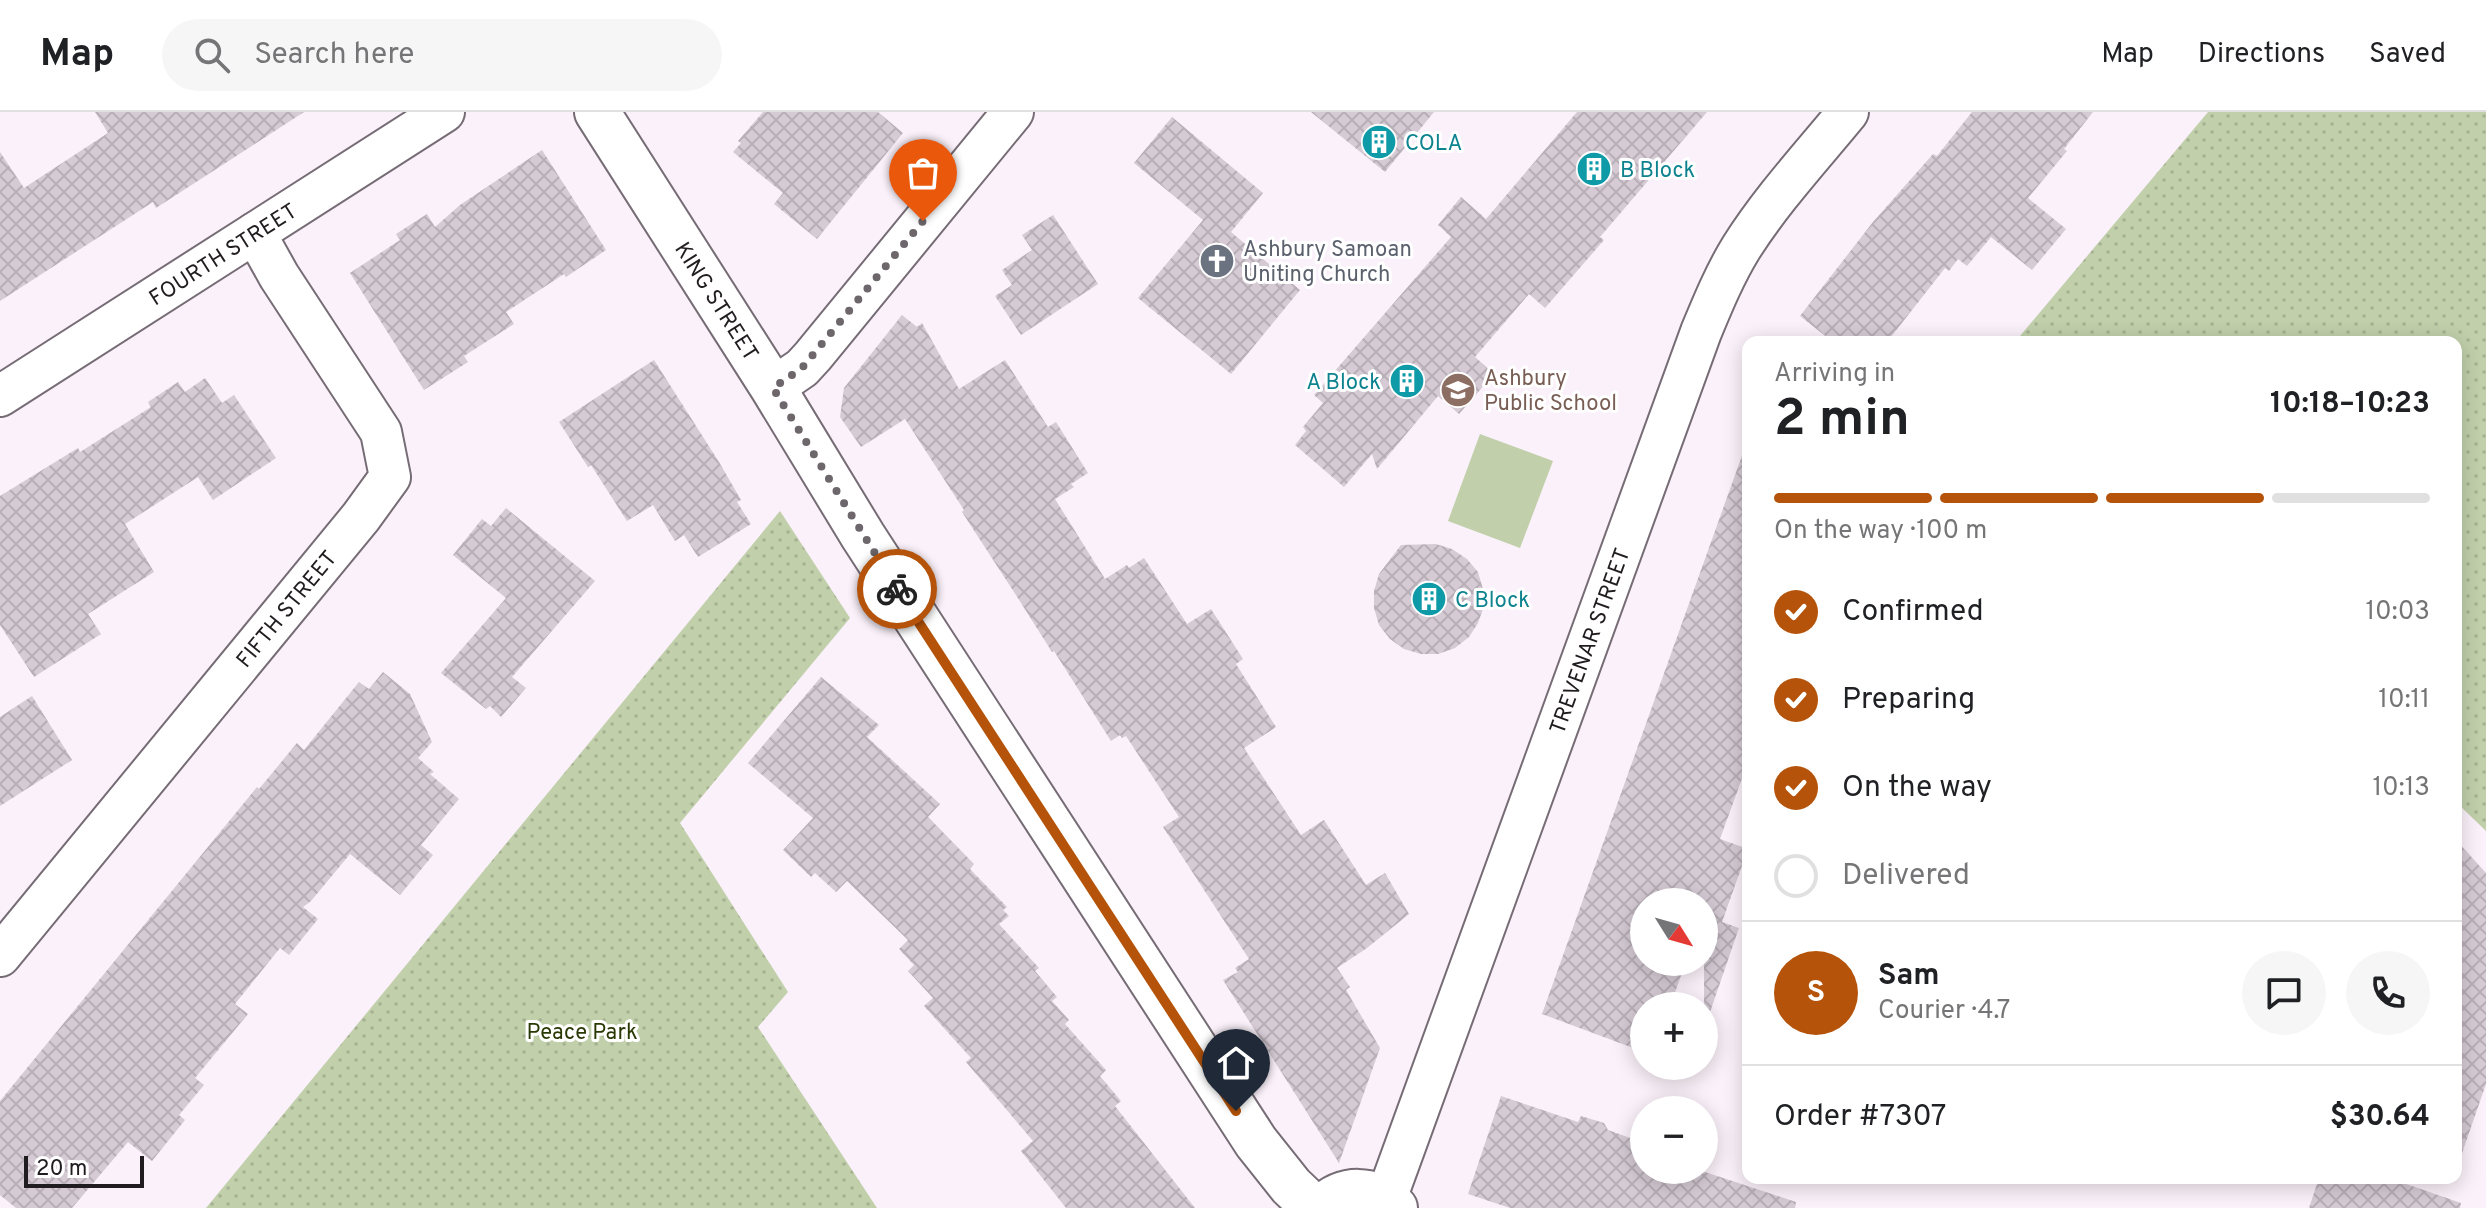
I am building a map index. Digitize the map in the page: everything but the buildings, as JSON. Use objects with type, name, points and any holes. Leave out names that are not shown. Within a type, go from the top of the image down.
[{"type":"main road","name":"KING STREET","points":[[597,112],[773,388],[871,549],[1256,1142],[1291,1186],[1314,1208]]},
{"type":"main road","points":[[1322,1208],[1342,1194],[1357,1191],[1372,1193],[1391,1204]]},
{"type":"street","name":"FOURTH STREET","points":[[0,396],[444,112]]},
{"type":"street","points":[[773,388],[802,368],[813,356],[1013,112]]},
{"type":"street","name":"TREVENAR STREET","points":[[1391,1204],[1701,332],[1741,248],[1848,112]]},
{"type":"street","name":"FIFTH STREET","points":[[0,956],[361,517],[390,477],[381,432],[279,276],[255,233]]},
{"type":"green space","points":[[2208,112],[2486,112],[2486,831],[2462,808],[2462,336],[2020,336]]},
{"type":"green space","points":[[1480,434],[1553,461],[1520,548],[1448,521]]},
{"type":"green space","name":"Peace Park","points":[[780,511],[850,618],[680,823],[788,992],[758,1027],[877,1208],[206,1208]]},
{"type":"way so far","points":[[897,589],[773,388],[802,368],[923,221]]},
{"type":"place","name":"COLA","points":[[1379,142]]},
{"type":"place","name":"B Block","points":[[1594,169]]},
{"type":"place","name":"Ashbury Samoan Uniting Church","points":[[1217,261]]},
{"type":"place","name":"A Block","points":[[1407,381]]},
{"type":"place","name":"Ashbury Public School","points":[[1458,390]]},
{"type":"place","name":"C Block","points":[[1429,599]]},
{"type":"route","points":[[897,589],[1236,1111]]}]
